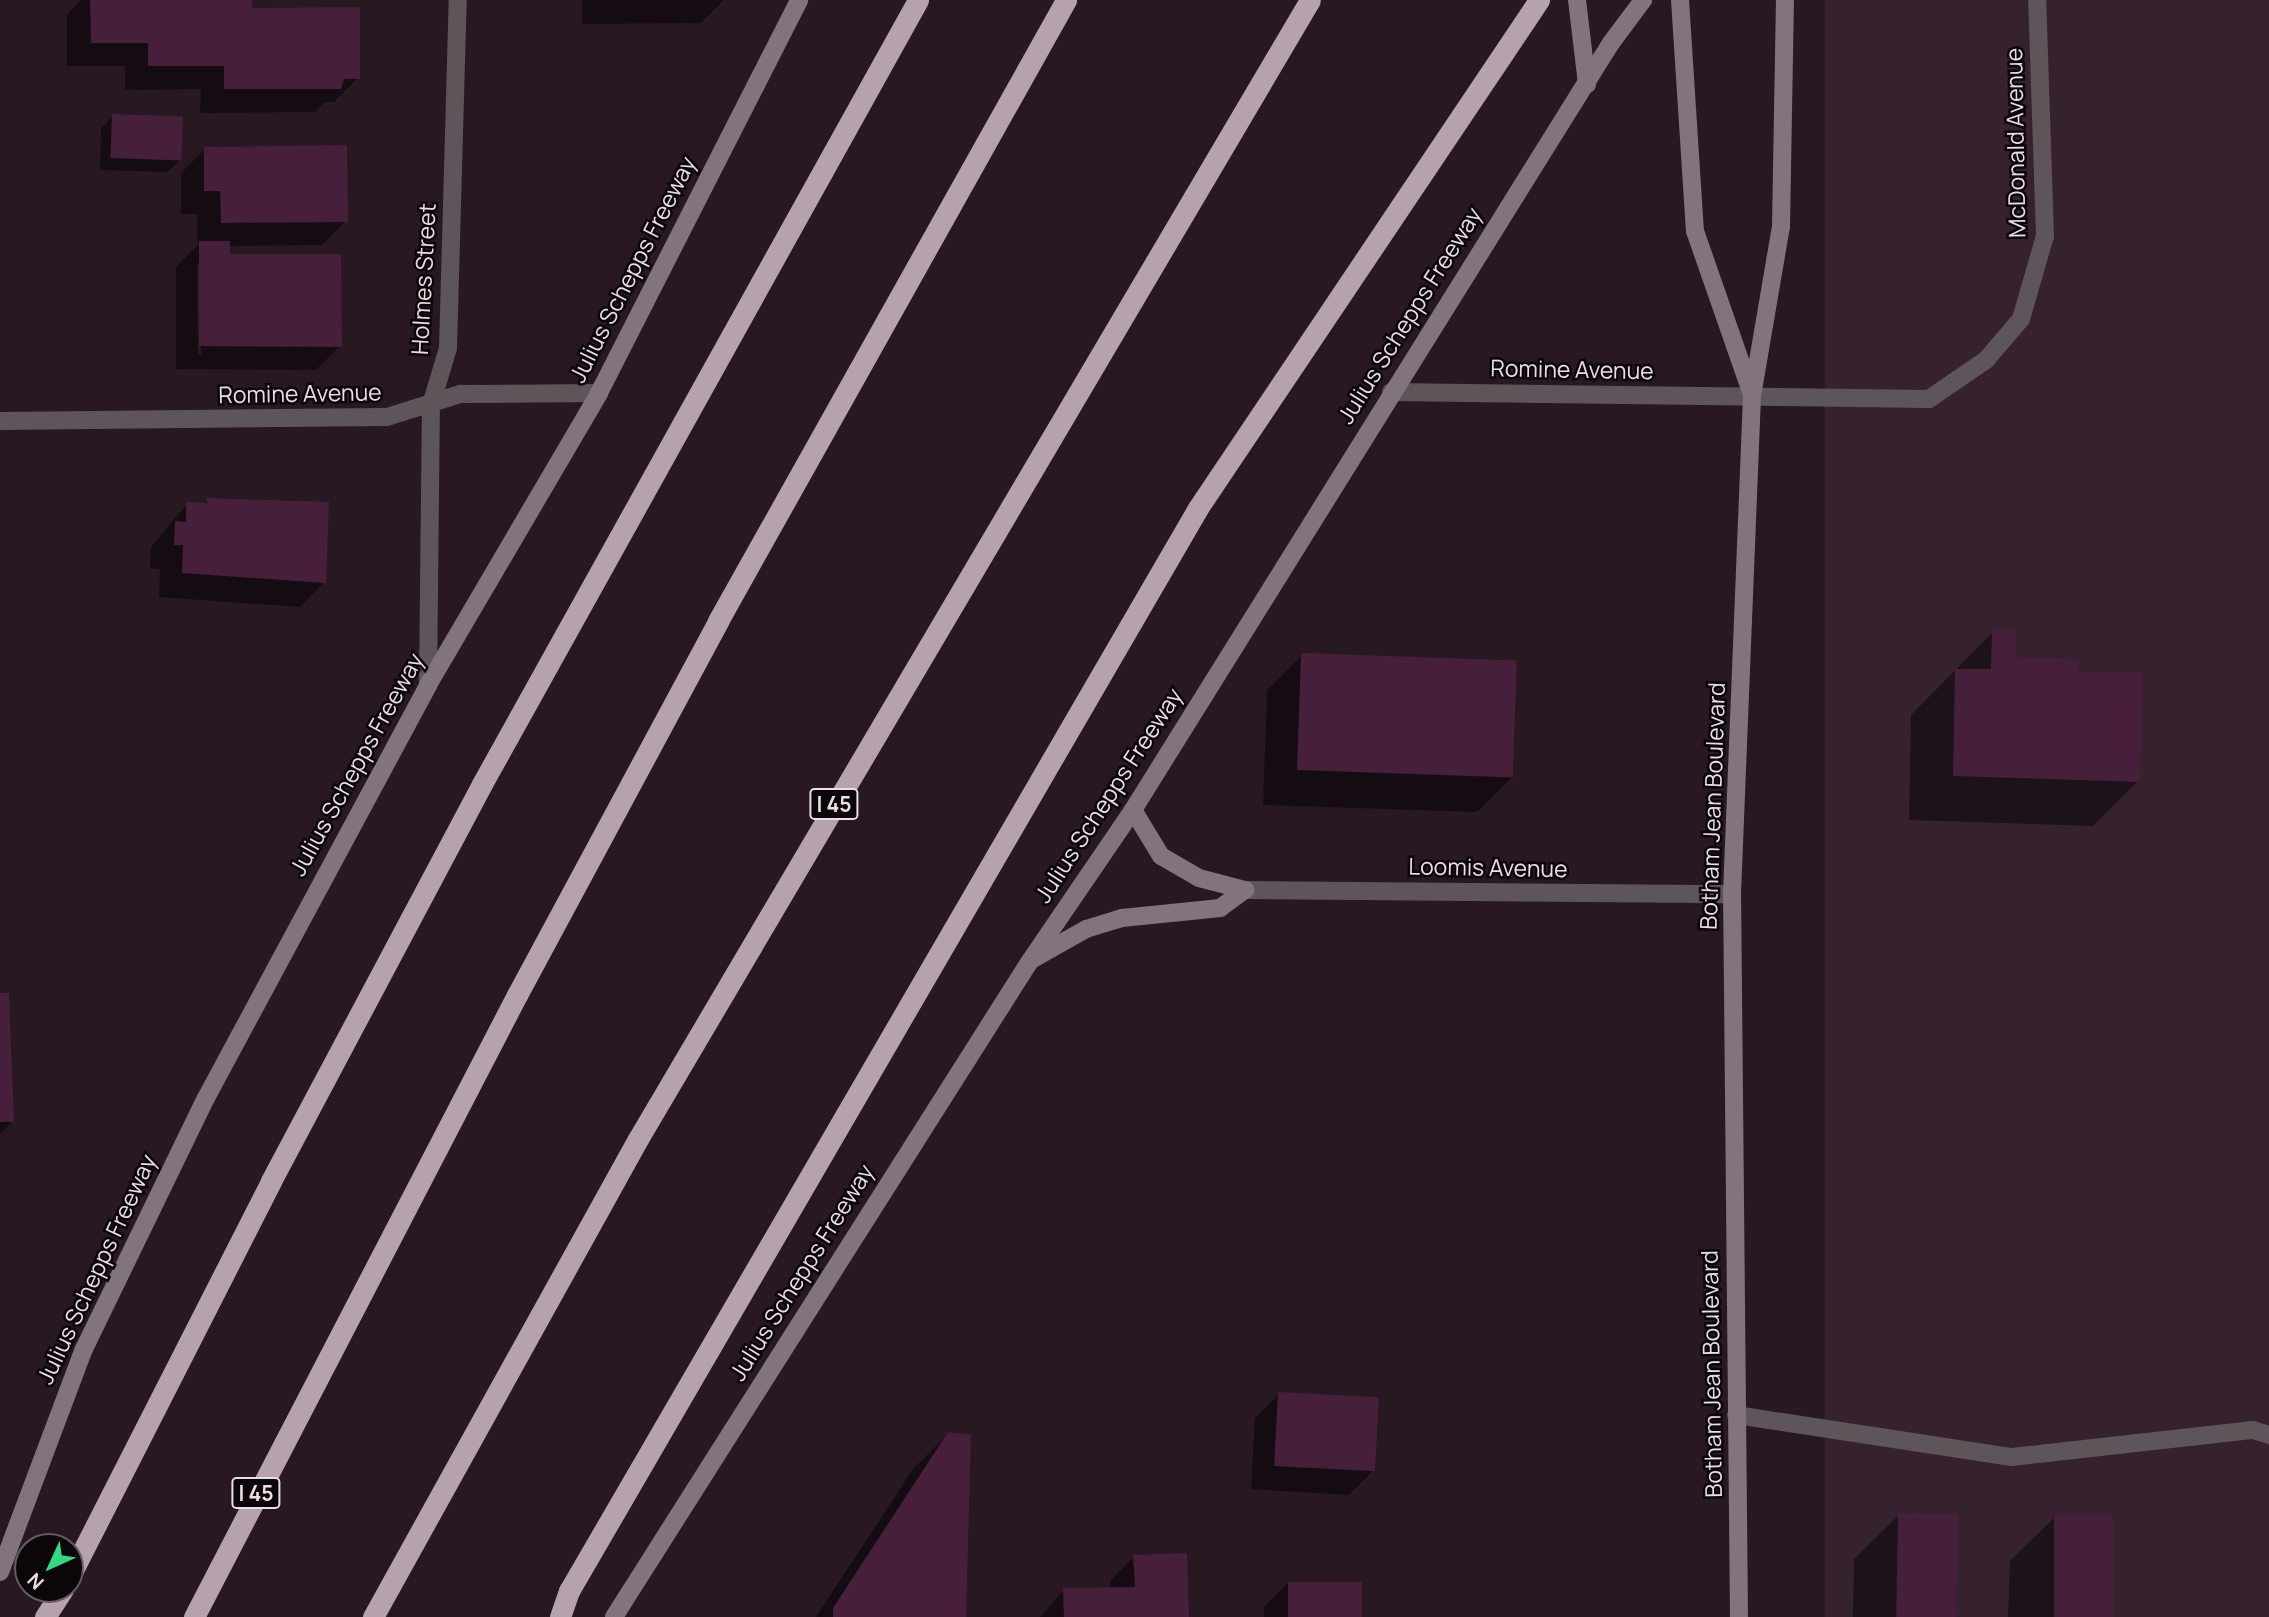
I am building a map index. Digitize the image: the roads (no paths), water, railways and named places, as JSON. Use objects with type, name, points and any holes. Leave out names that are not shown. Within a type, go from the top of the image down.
[{"type":"highway","points":[[84,1548],[271,1181],[482,784],[918,0]]},
{"type":"highway","name":"I 45","points":[[194,1617],[582,874],[1066,0]]},
{"type":"highway","name":"I 45","points":[[373,1617],[638,1139],[1310,0]]},
{"type":"highway","points":[[560,1617],[569,1591],[1198,508],[1539,0]]},
{"type":"main road","name":"Julius Schepps Freeway","points":[[0,1572],[96,1324],[206,1098],[428,685],[598,393],[799,0]]},
{"type":"main road","points":[[1577,0],[1587,84]]},
{"type":"main road","name":"Julius Schepps Freeway","points":[[614,1617],[1030,961],[1133,810],[1391,392],[1643,0]]},
{"type":"main road","points":[[1680,0],[1695,231],[1752,396]]},
{"type":"main road","name":"Botham Jean Boulevard","points":[[1739,1617],[1732,894],[1752,396],[1780,227],[1785,0]]},
{"type":"main road","points":[[1133,810],[1161,856],[1199,878],[1245,890]]},
{"type":"main road","points":[[1030,961],[1086,929],[1122,918],[1220,908],[1245,890]]},
{"type":"street","name":"Holmes Street","points":[[428,685],[431,405],[448,348],[458,0]]},
{"type":"street","name":"McDonald Avenue","points":[[1752,396],[1929,399],[1986,360],[2021,319],[2045,236],[2037,0]]},
{"type":"street","name":"Romine Avenue","points":[[1391,392],[1752,396]]},
{"type":"street","name":"Romine Avenue","points":[[0,421],[387,417],[460,394],[598,393]]},
{"type":"street","name":"Loomis Avenue","points":[[1245,890],[1732,894]]},
{"type":"street","points":[[1735,1415],[2012,1457],[2253,1430],[2269,1435]]}]
